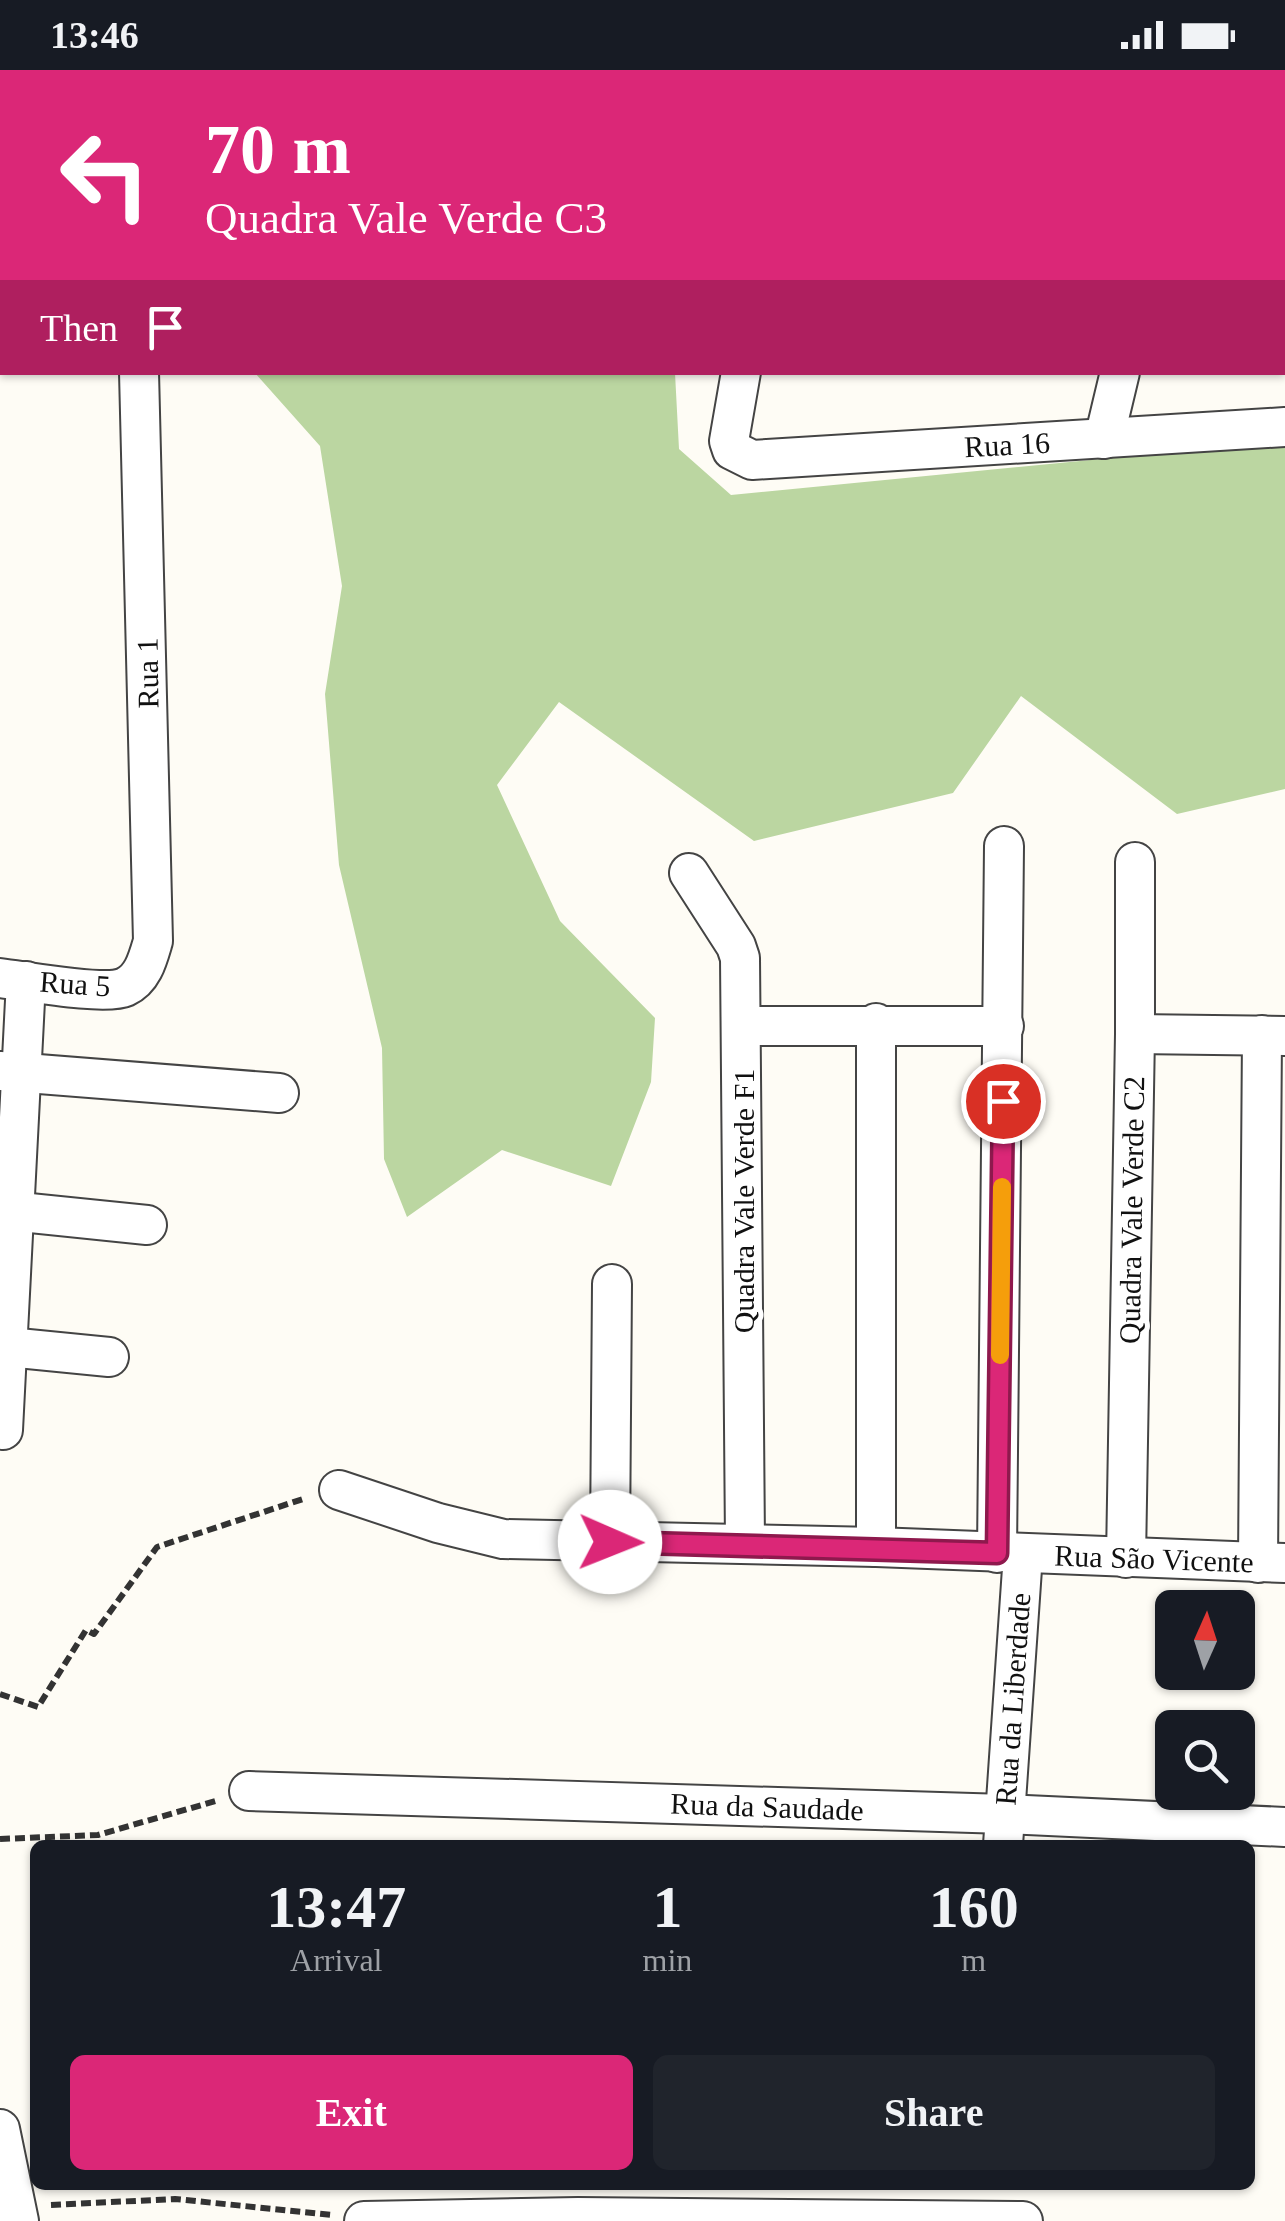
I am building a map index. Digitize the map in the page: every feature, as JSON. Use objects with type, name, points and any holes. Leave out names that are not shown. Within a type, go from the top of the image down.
[{"type":"street","name":"Rua 1","points":[[139,375],[153,942],[143,971]]},
{"type":"street","name":"Rua 16","points":[[740,375],[730,431],[732,450],[752,460],[1285,428]]},
{"type":"street","points":[[1104,439],[1119,375]]},
{"type":"street","name":"Rua da Liberdade","points":[[1004,846],[1010,1553],[1004,1830]]},
{"type":"street","name":"Quadra Vale Verde C2","points":[[1126,1558],[1135,862]]},
{"type":"street","name":"Quadra Vale Verde F1","points":[[688,873],[740,958],[746,1543]]},
{"type":"street","name":"Rua 5","points":[[13,979],[97,990],[125,988],[143,971]]},
{"type":"street","points":[[4,1430],[13,979]]},
{"type":"street","points":[[876,1023],[876,1547]]},
{"type":"street","points":[[743,1026],[1004,1026]]},
{"type":"street","points":[[1135,1034],[1274,1036],[1272,1563]]},
{"type":"street","points":[[10,1072],[279,1093]]},
{"type":"street","points":[[7,1211],[147,1225]]},
{"type":"street","points":[[610,1542],[612,1284]]},
{"type":"street","points":[[8,1346],[108,1356]]},
{"type":"street","name":"Rua São Vicente","points":[[339,1490],[456,1529],[503,1540],[746,1543],[1272,1563]]},
{"type":"street","name":"Rua da Saudade","points":[[249,1791],[1004,1830],[1285,1827]]},
{"type":"street","points":[[0,2130],[18,2214]]},
{"type":"street","points":[[983,2221],[986,2190]]},
{"type":"street","points":[[364,2220],[1022,2221]]},
{"type":"path","points":[[0,1694],[38,1707],[86,1630],[94,1634],[157,1548],[284,1504],[339,1490]]},
{"type":"path","points":[[0,1839],[98,1835],[249,1791]]},
{"type":"path","points":[[18,2214],[176,2200],[364,2220]]},
{"type":"green space","points":[[257,375],[675,375],[679,449],[731,495],[1285,441],[1285,789],[1177,814],[1021,696],[953,793],[754,841],[559,702],[497,785],[560,921],[655,1018],[651,1082],[611,1186],[502,1150],[407,1217],[384,1159],[382,1048],[339,865],[325,694],[342,586],[320,446]]},
{"type":"slow traffic","points":[[1000,1355],[1002,1187]]},
{"type":"route","points":[[610,1542],[997,1553],[1003,1101]]}]
